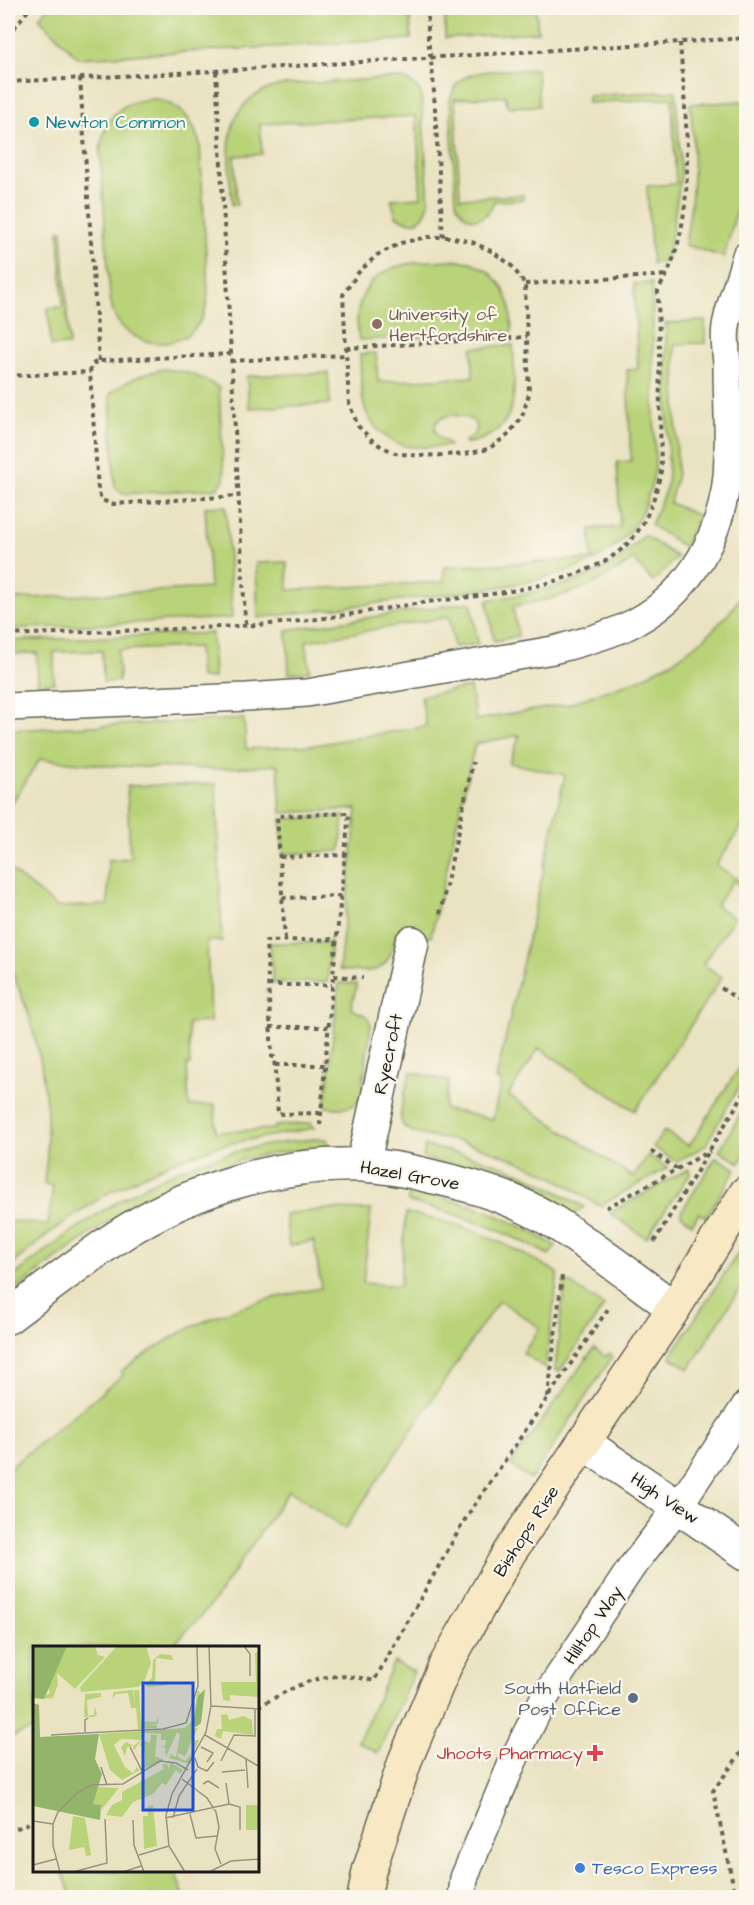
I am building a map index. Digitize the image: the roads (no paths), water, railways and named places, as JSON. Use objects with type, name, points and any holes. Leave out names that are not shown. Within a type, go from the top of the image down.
[{"type":"street","name":"Ryecroft","points":[[363,1165],[409,958]]},
{"type":"street","name":"Hazel Grove","points":[[8,1317],[119,1236],[175,1205],[214,1188],[313,1166],[363,1165],[412,1172],[507,1198],[551,1221],[674,1308]]},
{"type":"street","name":"Bishops Rise","points":[[364,1898],[369,1870],[406,1758],[445,1666],[509,1553],[674,1308],[747,1193]]},
{"type":"street","name":"High View","points":[[584,1443],[747,1553]]},
{"type":"lane","points":[[8,707],[247,698],[307,693],[553,650],[593,639],[624,627],[654,610],[679,587],[700,560],[713,536],[722,510],[727,483],[728,455],[726,327],[747,256]]},
{"type":"lane","name":"Hilltop Way","points":[[462,1898],[464,1878],[513,1761],[543,1700],[631,1568],[678,1507],[747,1405]]},
{"type":"place","name":"Newton Common","points":[[34,122]]},
{"type":"place","name":"University of Hertfordshire","points":[[377,324]]},
{"type":"place","name":"South Hatfield Post Office","points":[[633,1698]]},
{"type":"place","name":"Jhoots Pharmacy","points":[[595,1753]]},
{"type":"place","name":"Tesco Express","points":[[580,1868]]}]
